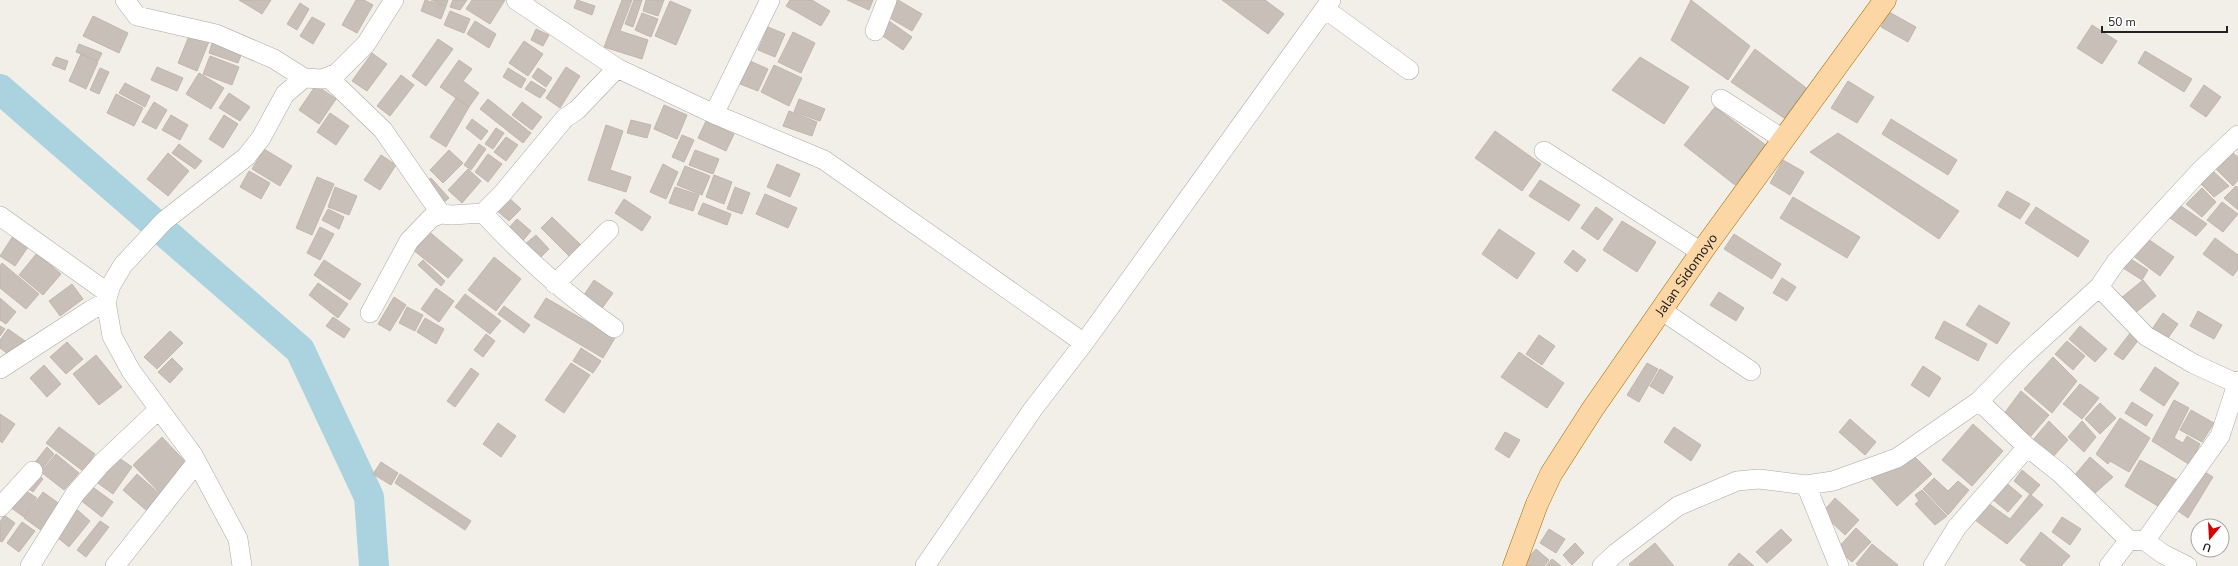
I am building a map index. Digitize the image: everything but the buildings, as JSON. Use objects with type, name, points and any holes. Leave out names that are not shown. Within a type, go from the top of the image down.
[{"type":"main road","name":"Jalan Sidomoyo","points":[[1514,566],[1534,510],[1551,474],[1592,410],[1701,252],[1885,0]]},
{"type":"street","points":[[125,0],[137,16],[216,34],[274,59],[304,78],[329,78],[337,73],[366,44],[394,0]]},
{"type":"street","points":[[516,0],[617,68],[714,114],[824,160],[1084,343]]},
{"type":"street","points":[[875,31],[887,0]]},
{"type":"street","points":[[714,114],[766,2]]},
{"type":"street","points":[[925,566],[1033,408],[1084,343],[1328,4],[1409,70]]},
{"type":"street","points":[[370,313],[409,241],[431,218],[441,214],[452,215],[484,213],[503,193],[565,118],[577,110],[617,68]]},
{"type":"street","points":[[0,369],[107,298],[123,265],[164,221],[246,158],[260,138],[285,94],[304,78]]},
{"type":"street","points":[[329,78],[383,130],[441,214]]},
{"type":"street","points":[[1721,99],[1783,139]]},
{"type":"street","points":[[1602,566],[1616,553],[1678,506],[1737,480],[1759,479],[1806,485],[1833,480],[1896,458],[1978,401],[2021,358],[2099,286],[2116,262],[2200,171],[2238,135]]},
{"type":"street","points":[[1544,151],[1701,252]]},
{"type":"street","points":[[484,213],[518,252],[555,284],[614,328]]},
{"type":"street","points":[[0,216],[107,298],[112,336],[131,371],[197,462],[238,539],[242,566]]},
{"type":"street","points":[[555,284],[609,230]]},
{"type":"street","points":[[2099,286],[2146,336],[2194,364],[2238,383],[2220,436],[2137,541],[2109,566]]},
{"type":"street","points":[[1661,310],[1751,371]]},
{"type":"street","points":[[1978,401],[2027,447],[2060,473],[2137,541],[2187,566]]},
{"type":"street","points":[[30,566],[75,494],[102,463],[159,409]]},
{"type":"street","points":[[1933,566],[1958,527],[2027,447]]},
{"type":"street","points":[[115,566],[197,462]]},
{"type":"street","points":[[0,507],[33,471]]},
{"type":"street","points":[[1806,485],[1838,566]]},
{"type":"waterway","points":[[0,89],[300,350],[369,497],[374,566]]}]
